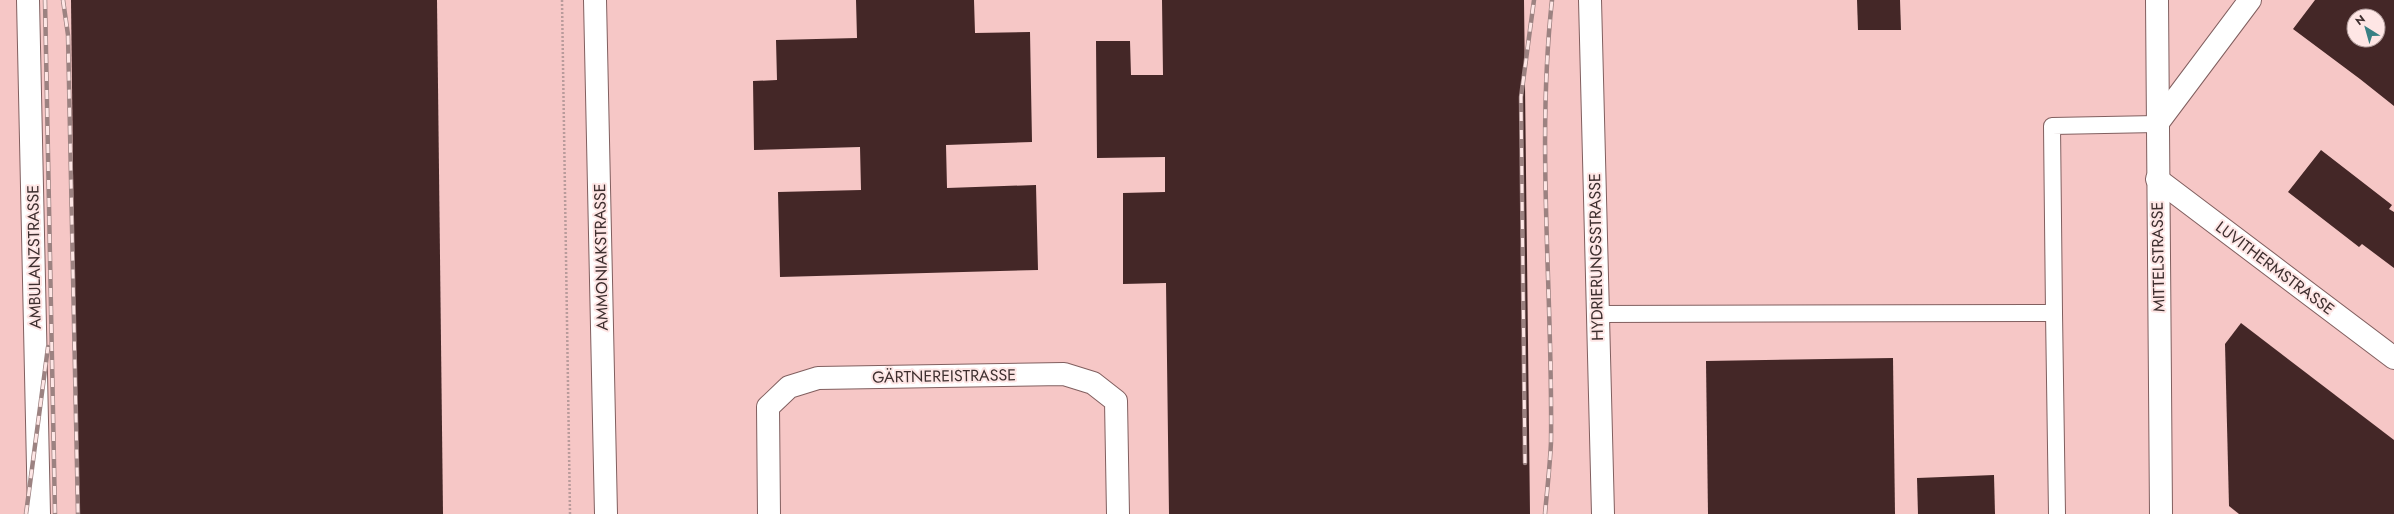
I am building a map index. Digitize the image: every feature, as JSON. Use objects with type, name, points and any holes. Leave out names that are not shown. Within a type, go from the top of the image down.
[{"type":"street","name":"AMBULANZSTRASSE","points":[[28,0],[39,514]]},
{"type":"street","name":"AMMONIAKSTRASSE","points":[[594,0],[606,514]]},
{"type":"street","name":"HYDRIERUNGSSTRASSE","points":[[1590,0],[1603,514]]},
{"type":"street","name":"MITTELSTRASSE","points":[[2157,0],[2157,179],[2161,514]]},
{"type":"street","points":[[2157,124],[2250,0]]},
{"type":"street","name":"LUVITHERMSTRASSE","points":[[2157,179],[2394,358]]},
{"type":"street","name":"GÄRTNEREISTRASSE","points":[[769,514],[768,407],[789,387],[818,378],[1064,374],[1093,383],[1116,401],[1118,514]]},
{"type":"lane","points":[[2057,514],[2052,126],[2157,124]]},
{"type":"lane","points":[[1598,314],[2054,313]]},
{"type":"path","points":[[562,0],[570,514]]},
{"type":"shaded area","points":[[0,0],[2394,0],[2394,514],[0,514]]},
{"type":"building","points":[[71,0],[437,0],[443,514],[77,514]]},
{"type":"building","points":[[856,0],[974,0],[975,33],[1030,32],[1032,142],[946,145],[947,188],[1036,185],[1038,270],[780,277],[778,192],[861,190],[860,147],[754,150],[753,81],[777,80],[776,40],[857,38]]},
{"type":"building","points":[[1162,0],[1524,0],[1530,514],[1169,514],[1166,283],[1123,284],[1123,193],[1165,192],[1165,157],[1097,158],[1096,41],[1130,41],[1131,75],[1163,75]]},
{"type":"building","points":[[1857,0],[1900,0],[1901,30],[1858,30]]},
{"type":"building","points":[[2315,0],[2394,0],[2394,106],[2293,29]]},
{"type":"building","points":[[2321,150],[2392,205],[2389,209],[2394,212],[2394,268],[2362,244],[2359,247],[2288,192]]},
{"type":"building","points":[[2241,323],[2394,440],[2394,514],[2239,514],[2229,506],[2225,344]]},
{"type":"building","points":[[1893,358],[1895,514],[1708,514],[1706,361]]},
{"type":"building","points":[[1994,475],[1995,514],[1918,514],[1917,478]]},
{"type":"railway","points":[[45,0],[55,514]]},
{"type":"railway","points":[[63,0],[68,35],[78,514]]},
{"type":"railway","points":[[1525,463],[1521,97],[1534,0]]},
{"type":"railway","points":[[1545,514],[1551,442],[1545,110],[1547,55],[1552,0]]},
{"type":"railway","points":[[26,514],[48,347]]}]
